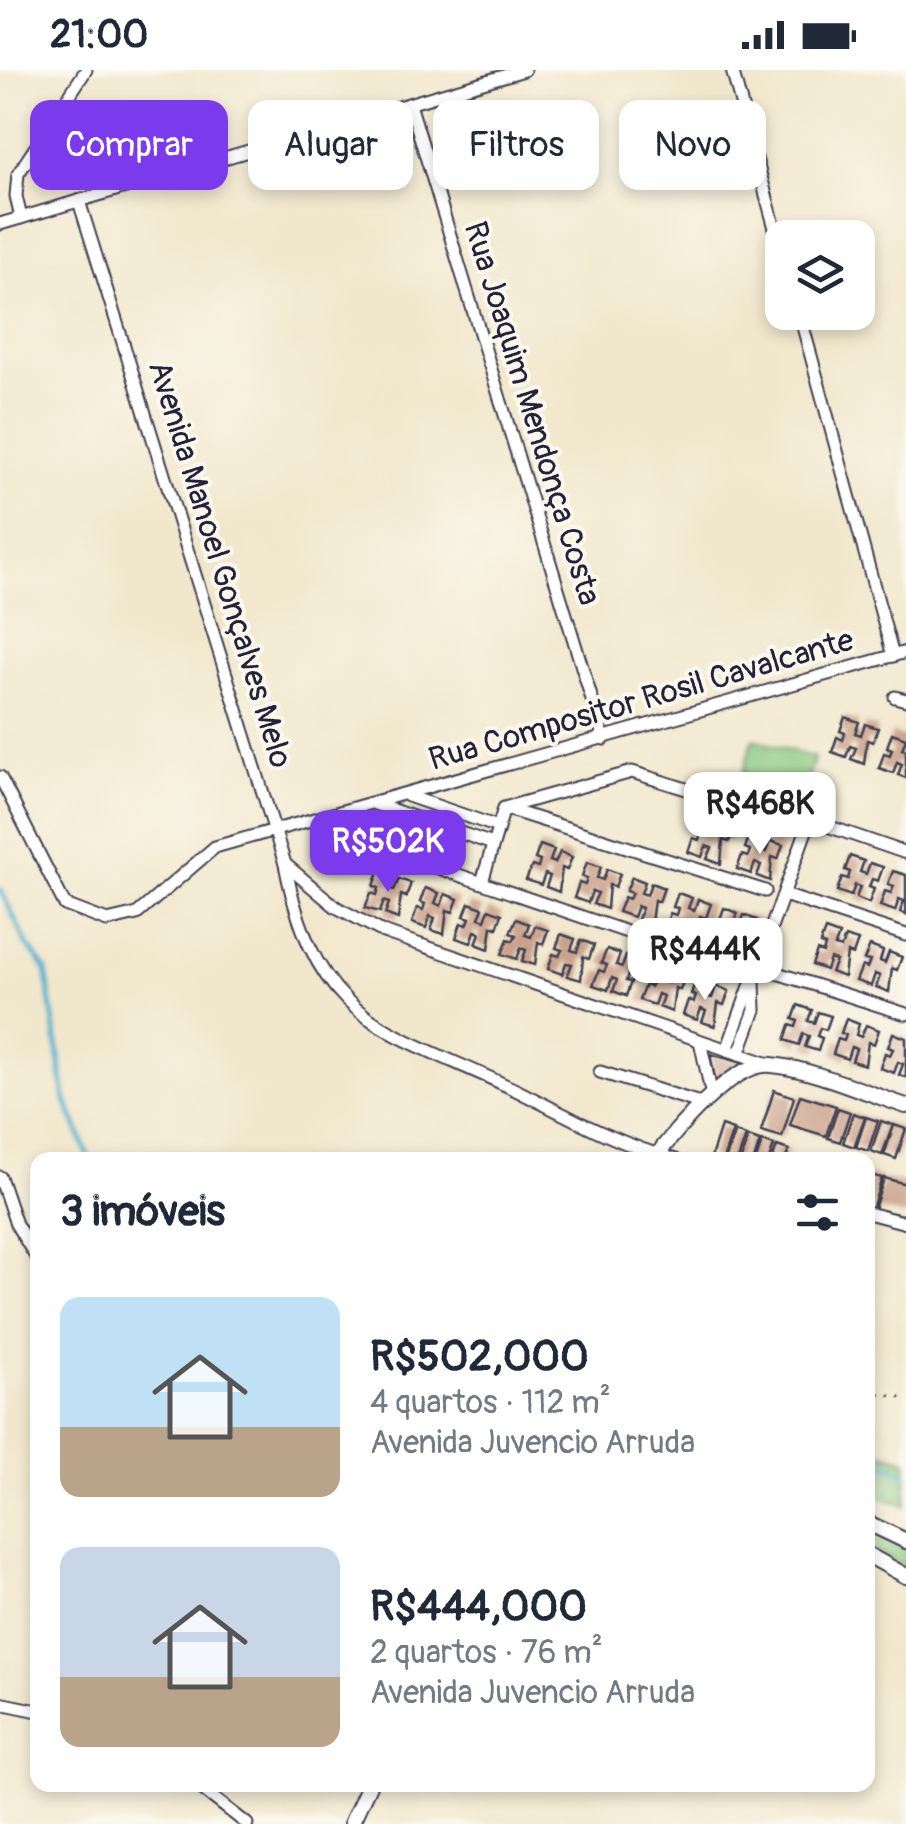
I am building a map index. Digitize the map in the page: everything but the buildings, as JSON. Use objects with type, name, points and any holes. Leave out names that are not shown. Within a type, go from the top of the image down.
[{"type":"street","points":[[21,218],[16,196],[18,174],[86,70]]},
{"type":"street","points":[[413,103],[524,70]]},
{"type":"street","points":[[732,70],[773,220]]},
{"type":"street","name":"Rua Joaquim Mendonça Costa","points":[[413,114],[604,739]]},
{"type":"street","points":[[0,224],[248,151]]},
{"type":"street","name":"Avenida Manoel Gonçalves Melo","points":[[79,201],[285,864],[297,920],[311,953],[353,1009],[400,1040],[521,1093],[601,1136],[643,1152]]},
{"type":"street","points":[[804,330],[899,654]]},
{"type":"street","name":"Rua Compositor Rosil Cavalcante","points":[[0,778],[65,904],[107,921],[137,914],[215,847],[899,654]]},
{"type":"street","points":[[504,808],[632,772],[792,822]]},
{"type":"street","points":[[406,795],[498,827]]},
{"type":"street","points":[[374,804],[493,844]]},
{"type":"street","points":[[482,882],[504,808]]},
{"type":"street","points":[[504,808],[765,891]]},
{"type":"street","points":[[733,1052],[810,820],[906,853]]},
{"type":"street","points":[[379,848],[742,971]]},
{"type":"street","points":[[285,864],[336,907],[371,927],[700,1041],[906,1106]]},
{"type":"street","points":[[784,896],[906,935]]},
{"type":"street","points":[[756,974],[906,1014]]},
{"type":"street","points":[[700,1041],[708,1100]]},
{"type":"street","points":[[661,1152],[708,1100],[743,1074],[769,1064]]},
{"type":"street","points":[[600,1072],[708,1100]]},
{"type":"street","points":[[0,1178],[16,1224],[30,1247]]},
{"type":"street","points":[[875,1214],[906,1223]]},
{"type":"street","points":[[875,1526],[906,1540]]},
{"type":"street","points":[[875,1559],[906,1576]]},
{"type":"street","points":[[0,1702],[30,1709]]},
{"type":"street","points":[[206,1792],[247,1824]]},
{"type":"street","points":[[351,1824],[366,1792]]},
{"type":"path","points":[[875,1392],[906,1398]]},
{"type":"green space","points":[[753,739],[814,758],[804,792],[743,773]]},
{"type":"green space","points":[[875,1450],[906,1460],[906,1506],[875,1495]]},
{"type":"green space","points":[[875,1533],[906,1548],[906,1567],[875,1552]]},
{"type":"waterway","points":[[0,889],[27,944],[46,970],[65,1098],[87,1152]]},
{"type":"waterway","points":[[875,1459],[906,1474]]}]
